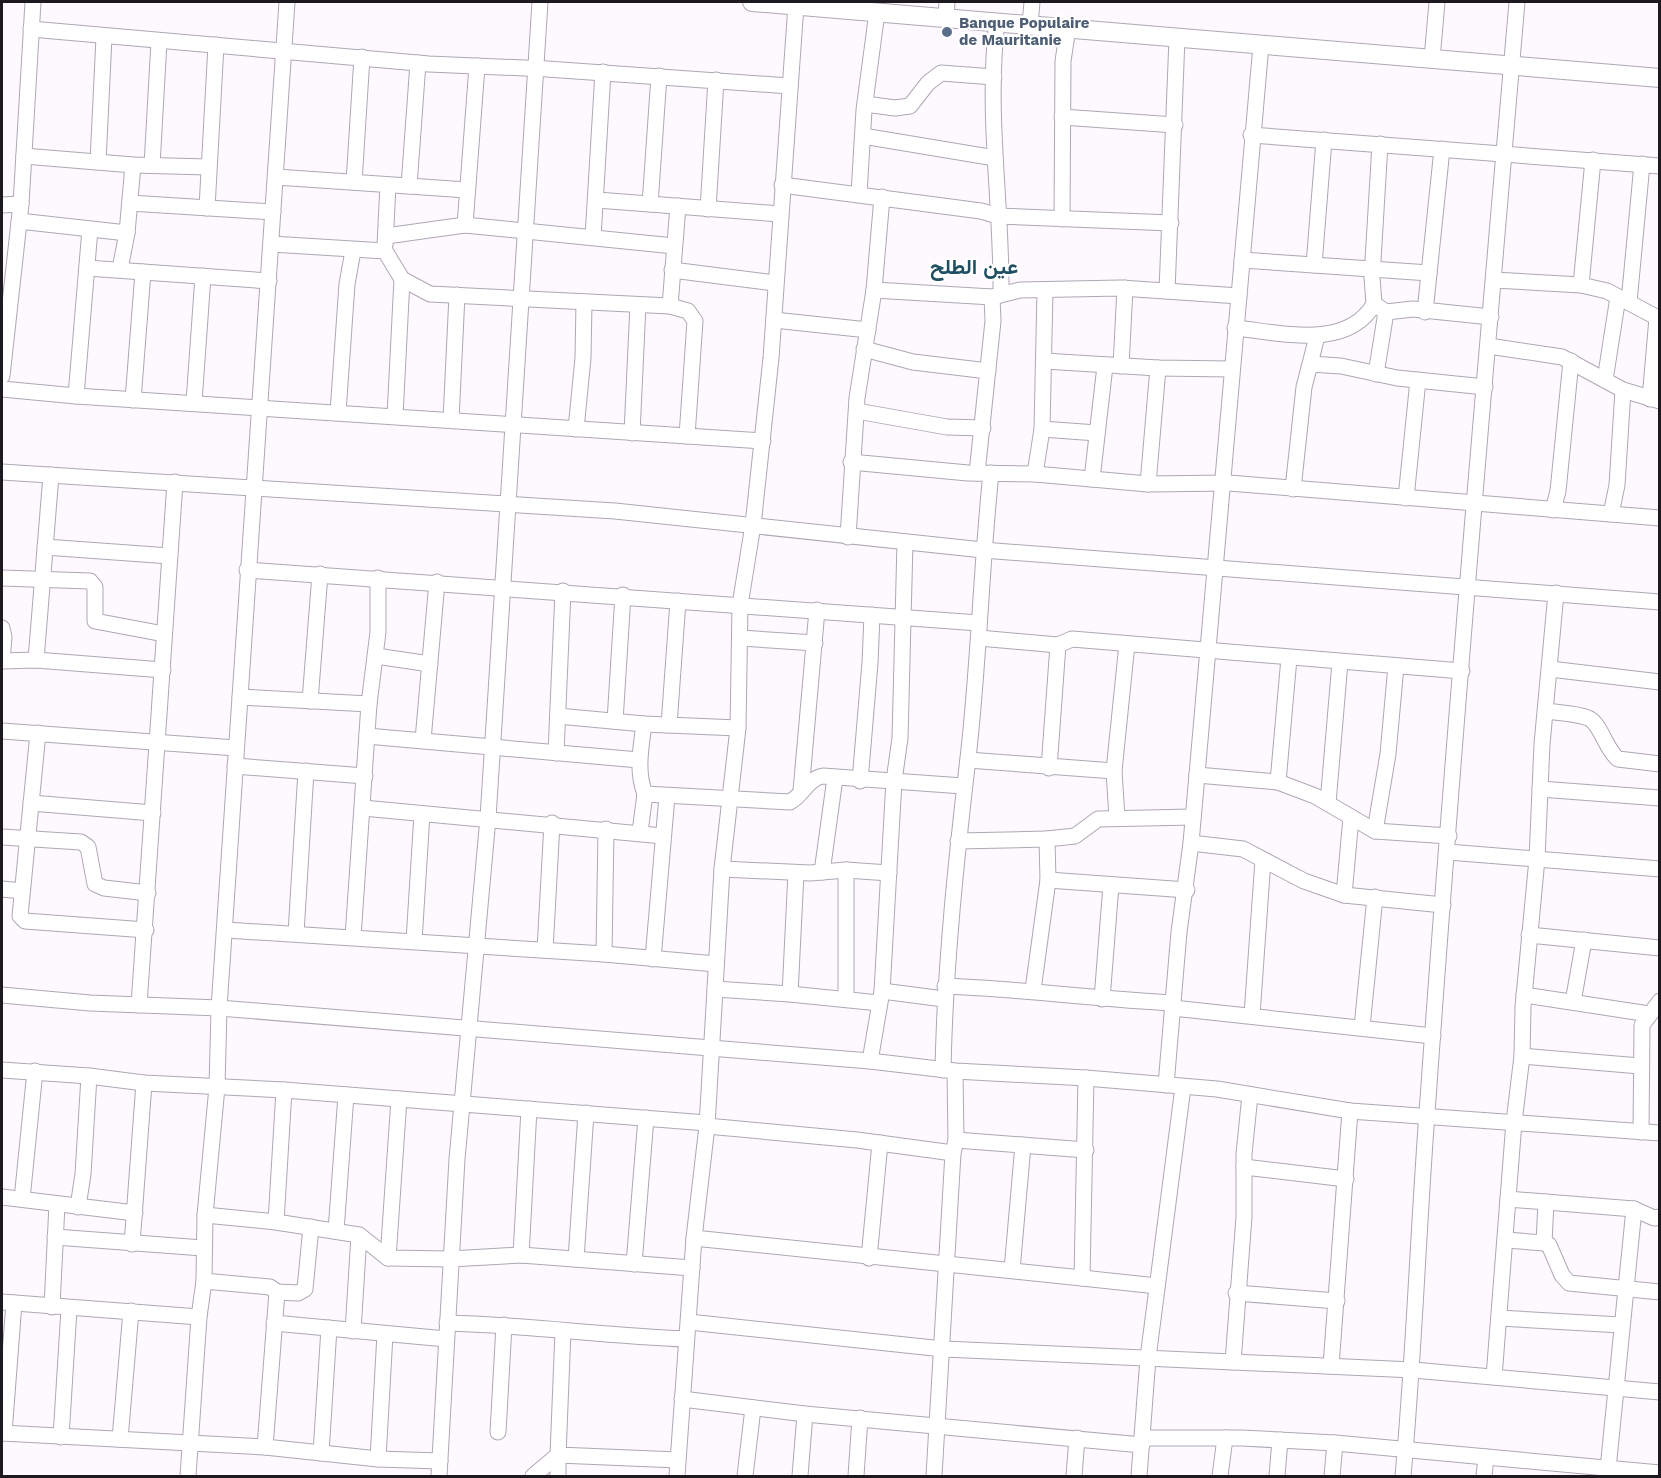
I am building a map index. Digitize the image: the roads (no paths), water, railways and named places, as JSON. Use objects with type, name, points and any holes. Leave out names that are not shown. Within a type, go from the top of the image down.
[{"type":"main road","points":[[761,2],[877,12],[946,10],[997,22],[1659,78]]},
{"type":"street","points":[[2,376],[21,204],[33,2]]},
{"type":"street","points":[[188,1476],[199,1317],[204,1281],[205,1215],[217,1087],[219,1008],[226,930],[247,570],[261,406],[287,2]]},
{"type":"street","points":[[199,1317],[131,1311],[69,1309],[8,1302],[3,1433],[265,1447],[378,1459],[439,1469],[461,1104],[470,1030],[488,818],[540,2]]},
{"type":"street","points":[[1030,25],[1032,2]]},
{"type":"street","points":[[1432,59],[1437,2]]},
{"type":"street","points":[[1404,1476],[1413,1370],[1426,1116],[1462,671],[1473,504],[1489,346],[1517,2]]},
{"type":"street","points":[[676,1476],[694,1238],[707,1125],[722,868],[732,800],[738,728],[740,605],[763,441],[774,320],[796,5]]},
{"type":"street","points":[[859,194],[865,104],[877,12]]},
{"type":"street","points":[[934,1476],[954,1146],[945,993],[979,631],[983,550],[982,428],[997,296],[998,216],[994,77],[997,22]]},
{"type":"street","points":[[1062,219],[1063,61],[1068,28]]},
{"type":"street","points":[[32,29],[159,42],[284,50],[418,63],[603,72],[790,86]]},
{"type":"street","points":[[98,162],[104,37]]},
{"type":"street","points":[[1167,291],[1178,38]]},
{"type":"street","points":[[152,165],[159,42]]},
{"type":"street","points":[[207,208],[216,45]]},
{"type":"street","points":[[1167,1086],[1179,932],[1187,890],[1251,135],[1261,45]]},
{"type":"street","points":[[354,182],[362,57]]},
{"type":"street","points":[[409,186],[418,63]]},
{"type":"street","points":[[465,225],[477,66]]},
{"type":"street","points":[[593,237],[597,201],[603,72]]},
{"type":"street","points":[[865,104],[895,108],[910,106],[928,83],[941,73],[994,77]]},
{"type":"street","points":[[650,204],[659,76]]},
{"type":"street","points":[[708,208],[716,80]]},
{"type":"street","points":[[1062,117],[1175,124]]},
{"type":"street","points":[[1251,135],[1659,166]]},
{"type":"street","points":[[863,136],[995,158]]},
{"type":"street","points":[[1314,265],[1324,140]]},
{"type":"street","points":[[1376,374],[1380,308],[1373,269],[1380,144]]},
{"type":"street","points":[[1425,312],[1442,149]]},
{"type":"street","points":[[24,156],[133,165],[208,167]]},
{"type":"street","points":[[1581,285],[1593,160]]},
{"type":"street","points":[[1605,380],[1624,300],[1642,164]]},
{"type":"street","points":[[120,269],[127,233],[133,165]]},
{"type":"street","points":[[276,177],[467,190]]},
{"type":"street","points":[[388,185],[386,244],[402,279],[395,416]]},
{"type":"street","points":[[782,185],[981,211],[998,216],[1171,223]]},
{"type":"street","points":[[848,537],[856,411],[874,290],[882,197]]},
{"type":"street","points":[[597,201],[780,214]]},
{"type":"street","points":[[130,203],[273,212]]},
{"type":"street","points":[[2,205],[21,204]]},
{"type":"street","points":[[670,306],[678,206]]},
{"type":"street","points":[[19,221],[127,233]]},
{"type":"street","points":[[271,244],[352,251],[465,225],[674,246]]},
{"type":"street","points":[[76,396],[90,229]]},
{"type":"street","points":[[338,412],[347,284],[352,251]]},
{"type":"street","points":[[1242,260],[1429,273]]},
{"type":"street","points":[[87,268],[269,282]]},
{"type":"street","points":[[672,270],[775,283]]},
{"type":"street","points":[[133,400],[143,272]]},
{"type":"street","points":[[194,402],[203,276]]},
{"type":"street","points":[[402,279],[425,293],[670,306],[688,311],[695,321],[687,436]]},
{"type":"street","points":[[1489,346],[1562,357],[1623,390],[1655,400],[1658,318],[1607,291],[1581,285],[1494,280]]},
{"type":"street","points":[[874,290],[997,296],[1020,290],[1125,288],[1239,296]]},
{"type":"street","points":[[1121,366],[1125,288]]},
{"type":"street","points":[[1035,474],[1042,429],[1045,290]]},
{"type":"street","points":[[451,420],[457,296]]},
{"type":"street","points":[[576,429],[583,358],[584,302]]},
{"type":"street","points":[[632,433],[638,305]]},
{"type":"street","points":[[1235,328],[1317,336],[1331,334],[1380,308],[1491,317]]},
{"type":"street","points":[[774,320],[868,330]]},
{"type":"street","points":[[1293,489],[1304,387],[1317,336]]},
{"type":"street","points":[[864,350],[913,362],[988,371]]},
{"type":"street","points":[[1044,361],[1105,366],[1231,369]]},
{"type":"street","points":[[1553,510],[1558,491],[1571,361]]},
{"type":"street","points":[[1310,363],[1341,366],[1418,380],[1485,387]]},
{"type":"street","points":[[1092,479],[1105,366]]},
{"type":"street","points":[[1149,484],[1158,368]]},
{"type":"street","points":[[1406,498],[1418,380]]},
{"type":"street","points":[[2,389],[133,400],[261,406],[763,441]]},
{"type":"street","points":[[1611,514],[1617,485],[1623,390]]},
{"type":"street","points":[[856,411],[947,427],[982,428]]},
{"type":"street","points":[[1042,429],[1097,433]]},
{"type":"street","points":[[851,462],[1149,484],[1293,489],[1659,518]]},
{"type":"street","points":[[2,472],[508,502],[983,550],[1659,602]]},
{"type":"street","points":[[36,660],[51,475]]},
{"type":"street","points":[[139,1005],[146,930],[175,482]]},
{"type":"street","points":[[870,1062],[880,997],[894,781],[900,738],[905,542]]},
{"type":"street","points":[[45,547],[170,556]]},
{"type":"street","points":[[247,570],[320,573],[904,616],[1058,645],[1072,639],[1462,671]]},
{"type":"street","points":[[310,701],[320,573]]},
{"type":"street","points":[[2,578],[43,578],[93,583],[95,587],[93,619],[97,623],[164,634]]},
{"type":"street","points":[[353,936],[369,704],[376,656],[378,578]]},
{"type":"street","points":[[423,740],[437,582]]},
{"type":"street","points":[[556,753],[563,591]]},
{"type":"street","points":[[1494,1377],[1514,1122],[1522,1056],[1529,935],[1538,859],[1540,789],[1556,593]]},
{"type":"street","points":[[615,722],[623,595]]},
{"type":"street","points":[[669,725],[678,601]]},
{"type":"street","points":[[645,794],[790,802],[797,799],[801,791],[818,610]]},
{"type":"street","points":[[860,781],[872,615]]},
{"type":"street","points":[[2,628],[4,637],[2,661],[36,660],[163,670]]},
{"type":"street","points":[[740,638],[815,643]]},
{"type":"street","points":[[1117,818],[1114,771],[1127,644]]},
{"type":"street","points":[[1049,768],[1058,645]]},
{"type":"street","points":[[376,656],[429,664]]},
{"type":"street","points":[[1278,782],[1289,658]]},
{"type":"street","points":[[1328,803],[1340,662]]},
{"type":"street","points":[[1375,831],[1388,754],[1396,666]]},
{"type":"street","points":[[1550,669],[1659,682]]},
{"type":"street","points":[[240,697],[369,704]]},
{"type":"street","points":[[1546,711],[1588,717],[1594,721],[1613,755],[1618,759],[1659,764]]},
{"type":"street","points":[[558,716],[644,724],[738,728]]},
{"type":"street","points":[[640,832],[645,794],[640,781],[639,760],[644,724]]},
{"type":"street","points":[[2,731],[236,748]]},
{"type":"street","points":[[38,733],[20,916],[25,921],[146,930]]},
{"type":"street","points":[[367,736],[639,760]]},
{"type":"street","points":[[968,760],[1049,768],[1114,771]]},
{"type":"street","points":[[235,766],[365,776]]},
{"type":"street","points":[[296,933],[306,771]]},
{"type":"street","points":[[1197,775],[1278,782],[1328,803],[1375,831],[1449,836]]},
{"type":"street","points":[[801,791],[816,778],[963,786]]},
{"type":"street","points":[[822,872],[835,778]]},
{"type":"street","points":[[1540,789],[1659,798]]},
{"type":"street","points":[[653,959],[668,796]]},
{"type":"street","points":[[31,803],[153,813]]},
{"type":"street","points":[[363,808],[606,828],[663,836]]},
{"type":"street","points":[[414,941],[422,814]]},
{"type":"street","points":[[958,841],[1047,839],[1075,836],[1098,819],[1193,817]]},
{"type":"street","points":[[1344,895],[1351,817]]},
{"type":"street","points":[[545,950],[552,824]]},
{"type":"street","points":[[604,954],[606,828]]},
{"type":"street","points":[[2,837],[81,842],[88,848],[95,884],[104,888],[148,893]]},
{"type":"street","points":[[1033,990],[1048,880],[1047,839]]},
{"type":"street","points":[[1191,843],[1243,849],[1304,880],[1344,895],[1443,905]]},
{"type":"street","points":[[1448,852],[1659,869]]},
{"type":"street","points":[[1252,1015],[1263,860]]},
{"type":"street","points":[[722,868],[796,873],[846,870],[889,873]]},
{"type":"street","points":[[846,870],[846,998]]},
{"type":"street","points":[[790,994],[796,873]]},
{"type":"street","points":[[1048,880],[1187,890]]},
{"type":"street","points":[[1102,999],[1111,885]]},
{"type":"street","points":[[2,890],[22,891]]},
{"type":"street","points":[[1362,1027],[1375,897]]},
{"type":"street","points":[[226,930],[353,936],[716,964]]},
{"type":"street","points":[[1529,935],[1659,948]]},
{"type":"street","points":[[1573,1002],[1584,940]]},
{"type":"street","points":[[715,989],[846,998],[1033,990],[1433,1036]]},
{"type":"street","points":[[2,995],[219,1008],[949,1070],[1086,1078],[1250,1095],[1350,1111],[1659,1133]]},
{"type":"street","points":[[1524,995],[1649,1014]]},
{"type":"street","points":[[1641,1132],[1642,1026],[1659,1002]]},
{"type":"street","points":[[1522,1056],[1640,1066]]},
{"type":"street","points":[[2,1070],[35,1071],[144,1083],[284,1090],[586,1113],[880,1143],[954,1146],[1023,1145],[1086,1150]]},
{"type":"street","points":[[22,1199],[35,1071]]},
{"type":"street","points":[[78,1207],[83,1174],[88,1076]]},
{"type":"street","points":[[1082,1278],[1086,1078]]},
{"type":"street","points":[[132,1244],[144,1083]]},
{"type":"street","points":[[1139,1476],[1148,1359],[1182,1087]]},
{"type":"street","points":[[276,1222],[284,1090]]},
{"type":"street","points":[[336,1231],[346,1095]]},
{"type":"street","points":[[1233,1362],[1250,1095]]},
{"type":"street","points":[[388,1258],[399,1099]]},
{"type":"street","points":[[521,1255],[529,1109]]},
{"type":"street","points":[[1331,1366],[1350,1111]]},
{"type":"street","points":[[576,1259],[586,1113]]},
{"type":"street","points":[[634,1263],[646,1118]]},
{"type":"street","points":[[869,1258],[880,1143]]},
{"type":"street","points":[[1012,1270],[1023,1145]]},
{"type":"street","points":[[1245,1167],[1346,1179]]},
{"type":"street","points":[[2,1197],[135,1213]]},
{"type":"street","points":[[1508,1199],[1634,1209],[1654,1218],[1659,1217]]},
{"type":"street","points":[[1545,1243],[1546,1202]]},
{"type":"street","points":[[52,1307],[57,1204]]},
{"type":"street","points":[[1599,1471],[1616,1388],[1624,1290],[1634,1209]]},
{"type":"street","points":[[205,1215],[276,1222],[359,1235],[388,1258],[450,1259],[521,1255],[692,1268]]},
{"type":"street","points":[[204,1281],[270,1287],[277,1292],[298,1293],[305,1289],[311,1227]]},
{"type":"street","points":[[353,1331],[359,1235]]},
{"type":"street","points":[[55,1237],[203,1248]]},
{"type":"street","points":[[694,1238],[869,1258],[1012,1270],[1157,1286]]},
{"type":"street","points":[[1506,1240],[1545,1243],[1551,1248],[1562,1275],[1569,1283],[1659,1292]]},
{"type":"street","points":[[265,1447],[277,1292]]},
{"type":"street","points":[[1236,1293],[1337,1301]]},
{"type":"street","points":[[61,1437],[69,1309]]},
{"type":"street","points":[[120,1439],[131,1311]]},
{"type":"street","points":[[1499,1318],[1621,1324]]},
{"type":"street","points":[[689,1322],[943,1349],[1413,1370],[1659,1392]]},
{"type":"street","points":[[274,1323],[386,1334],[504,1325],[686,1339]]},
{"type":"street","points":[[498,1432],[504,1325]]},
{"type":"street","points":[[321,1454],[329,1328]]},
{"type":"street","points":[[558,1476],[563,1331]]},
{"type":"street","points":[[378,1459],[386,1334]]},
{"type":"street","points":[[682,1399],[805,1414],[1077,1438],[1142,1441],[1225,1438],[1335,1443],[1486,1457],[1599,1471],[1659,1473]]},
{"type":"street","points":[[745,1476],[753,1408]]},
{"type":"street","points":[[800,1476],[805,1414]]},
{"type":"street","points":[[856,1476],[860,1418]]},
{"type":"street","points":[[1074,1476],[1077,1438]]},
{"type":"street","points":[[1220,1476],[1225,1438]]},
{"type":"street","points":[[1277,1476],[1280,1440]]},
{"type":"street","points":[[1332,1476],[1335,1443]]},
{"type":"street","points":[[533,1476],[558,1455],[678,1460]]},
{"type":"street","points":[[1484,1476],[1486,1457]]},
{"type":"place","name":"Banque Populaire de Mauritanie","points":[[947,32]]},
{"type":"district","name":"عين الطلح","points":[[974,267]]}]
